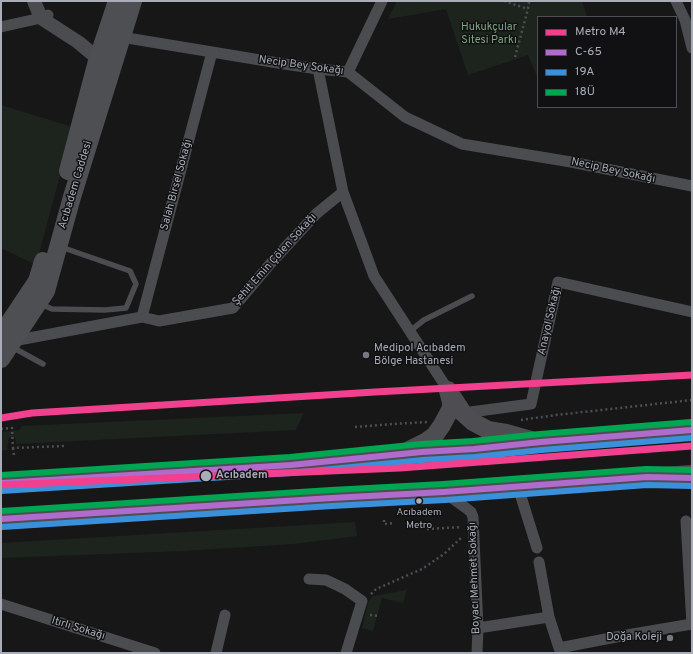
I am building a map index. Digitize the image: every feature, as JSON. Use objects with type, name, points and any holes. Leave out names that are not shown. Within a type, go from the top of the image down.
[{"type":"highway","points":[[448,390],[463,413],[472,422],[488,430],[542,442]]},
{"type":"highway","points":[[400,454],[427,441],[435,435],[451,408],[448,390]]},
{"type":"highway","points":[[1,483],[291,465],[400,454],[692,430]]},
{"type":"highway","points":[[1,519],[444,492],[692,474]]},
{"type":"highway","points":[[647,477],[692,478]]},
{"type":"main road","name":"Acıbadem Caddesi","points":[[6,345],[37,281],[97,61],[117,1]]},
{"type":"main road","name":"Acıbadem Caddesi","points":[[6,345],[39,303],[46,291],[72,197],[133,1]]},
{"type":"street","points":[[34,1],[45,17],[84,46],[95,56],[97,61]]},
{"type":"street","points":[[43,1],[45,17]]},
{"type":"street","points":[[348,72],[382,1]]},
{"type":"street","points":[[676,1],[688,17],[692,48]]},
{"type":"street","points":[[1,27],[45,17],[80,37],[94,41],[104,41]]},
{"type":"street","name":"Necip Bey Sokağı","points":[[104,41],[122,38],[278,63],[348,72],[405,117],[462,144],[571,162],[692,186]]},
{"type":"street","name":"Salah Birsel Sokağı","points":[[142,317],[212,52]]},
{"type":"street","points":[[318,69],[343,192],[374,276],[448,390]]},
{"type":"street","name":"Şehit Emin Çölen Sokağı","points":[[6,345],[142,317],[159,321],[233,308],[271,263],[316,214],[343,192]]},
{"type":"street","name":"Anayol Sokağı","points":[[463,413],[531,404],[558,282],[692,312]]},
{"type":"street","points":[[518,487],[537,548]]},
{"type":"street","name":"Boyacı Mehmet Sokağı","points":[[444,492],[471,512],[473,517],[478,628],[477,653]]},
{"type":"street","points":[[540,562],[549,617],[559,648],[621,636],[692,625],[686,521]]},
{"type":"street","points":[[309,579],[326,580],[345,589],[362,601],[346,653]]},
{"type":"street","name":"Itırlı Sokağı","points":[[2,607],[155,653]]},
{"type":"street","points":[[216,653],[225,615]]},
{"type":"street","points":[[478,628],[549,617]]},
{"type":"lane","points":[[39,303],[52,309],[105,310],[126,308],[136,284],[130,271],[58,246]]},
{"type":"lane","points":[[410,331],[424,320],[472,296]]},
{"type":"lane","points":[[6,345],[43,364]]},
{"type":"path","points":[[504,1],[528,9]]},
{"type":"path","points":[[515,57],[529,1]]},
{"type":"path","points":[[518,420],[692,400]]},
{"type":"path","points":[[355,427],[432,422]]},
{"type":"path","points":[[1,429],[12,428],[14,456]]},
{"type":"path","points":[[13,448],[66,446]]},
{"type":"path","points":[[384,520],[384,524],[394,523]]},
{"type":"path","points":[[427,529],[464,527]]},
{"type":"path","points":[[371,595],[376,589],[422,569],[444,554],[463,536]]},
{"type":"path","points":[[366,614],[379,616]]},
{"type":"green space","name":"Hukukçular Sitesi Parkı","points":[[397,1],[582,1],[587,16],[537,16],[537,77],[528,55],[468,75],[446,9],[388,19]]},
{"type":"green space","points":[[1,105],[73,127],[36,265],[1,248]]},
{"type":"green space","points":[[304,413],[296,430],[16,444],[15,437],[9,437],[7,450],[1,451],[1,432],[19,430],[22,426]]},
{"type":"green space","points":[[355,522],[357,536],[293,544],[183,551],[1,558],[1,543]]},
{"type":"green space","points":[[407,590],[403,603],[382,598],[373,631],[362,628],[368,603],[373,596]]},
{"type":"metro line","name":"M4","points":[[1,418],[32,413],[375,392],[692,375]]},
{"type":"metro line","name":"M4","points":[[1,485],[400,468],[692,446]]},
{"type":"transit line","name":"18Ü","points":[[1,475],[290,457],[421,444],[473,441],[691,422]]},
{"type":"transit line","name":"C-65","points":[[1,483],[291,465],[422,452],[474,449],[692,430]]},
{"type":"transit line","name":"19A","points":[[1,491],[291,473],[423,460],[475,457],[692,438]]},
{"type":"transit line","name":"18Ü","points":[[1,511],[443,484],[646,469],[692,470]]},
{"type":"transit line","name":"C-65","points":[[1,519],[444,492],[647,477],[692,478]]},
{"type":"transit line","name":"19A","points":[[2,527],[445,500],[647,485],[692,486]]},
{"type":"place","name":"Medipol Acıbadem Bölge Hastanesi","points":[[366,355]]},
{"type":"place","name":"Acıbadem","points":[[206,476]]},
{"type":"place","name":"Acıbadem Metro","points":[[419,501]]},
{"type":"place","name":"Doğa Koleji","points":[[670,638]]}]
